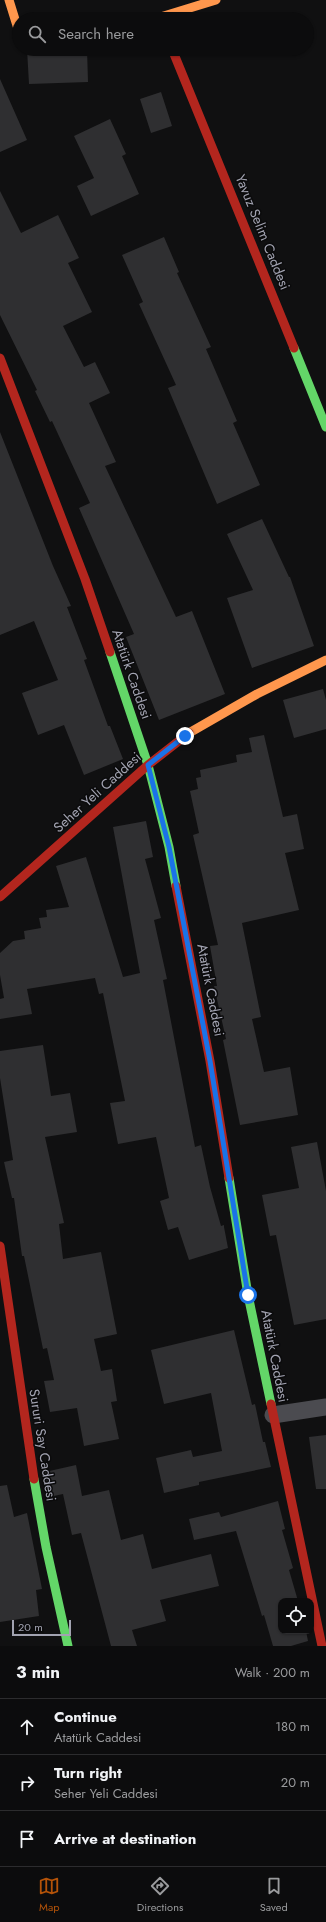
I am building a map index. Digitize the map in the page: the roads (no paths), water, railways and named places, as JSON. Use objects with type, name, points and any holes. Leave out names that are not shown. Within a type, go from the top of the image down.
[{"type":"street","points":[[9,0],[13,12]]},
{"type":"street","points":[[180,12],[216,0]]},
{"type":"street","points":[[158,6],[158,12]]},
{"type":"street","points":[[6,30],[12,30]]},
{"type":"street","name":"Yavuz Selim Caddesi","points":[[175,56],[230,188],[326,427]]},
{"type":"street","name":"Atatürk Caddesi","points":[[0,358],[85,579],[148,765],[169,847],[210,1061],[248,1295],[322,1646]]},
{"type":"street","name":"Seher Yeli Caddesi","points":[[0,897],[148,765],[185,736],[217,716],[300,672],[326,660]]},
{"type":"street","name":"Sururi Say Caddesi","points":[[0,1246],[28,1450],[68,1646]]},
{"type":"street","points":[[273,1415],[326,1407]]}]
